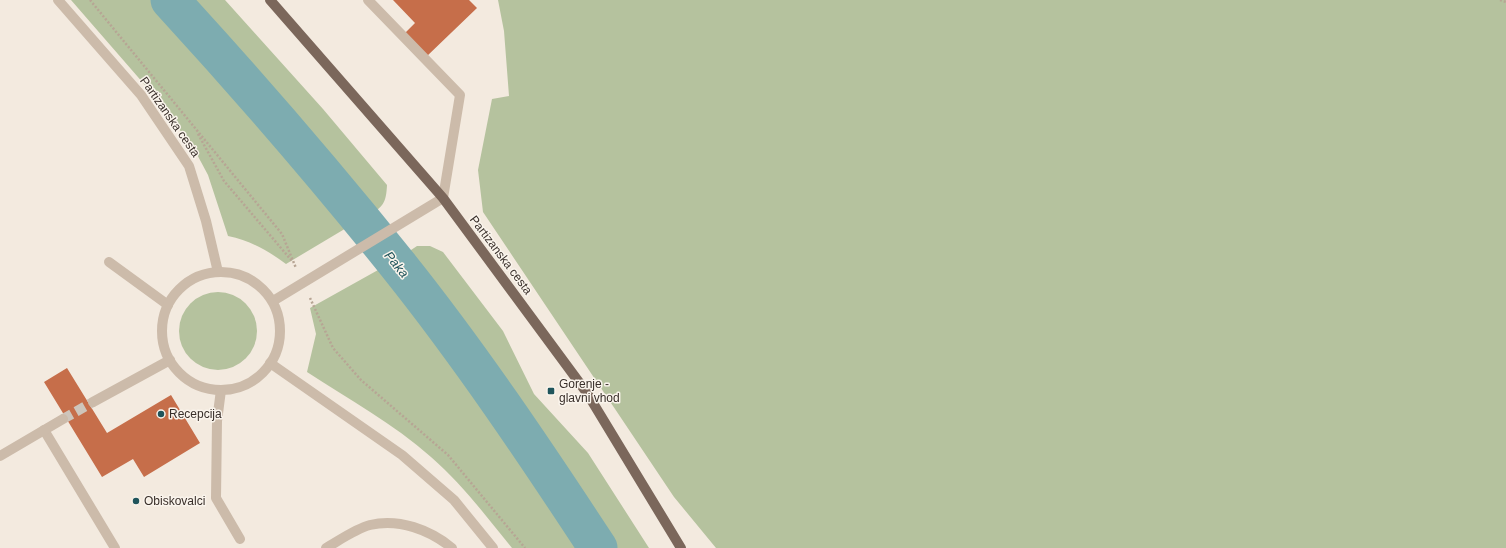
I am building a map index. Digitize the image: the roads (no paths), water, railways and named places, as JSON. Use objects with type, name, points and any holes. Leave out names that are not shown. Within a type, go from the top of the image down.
[{"type":"main road","name":"Partizanska cesta","points":[[270,0],[443,198],[587,393],[681,548]]},
{"type":"street","name":"Partizanska cesta","points":[[58,0],[141,95],[189,166],[206,221],[218,272]]},
{"type":"street","points":[[273,301],[443,198],[460,95],[368,0]]},
{"type":"street","points":[[109,262],[168,305]]},
{"type":"street","points":[[218,272],[234,273],[249,279],[262,289],[273,301],[280,326],[280,339],[270,363],[263,372],[243,386],[221,390],[201,386],[191,382],[176,369],[170,360],[164,347],[162,333],[163,318],[168,305],[176,292],[188,282],[202,275],[218,272]]},
{"type":"street","points":[[93,402],[170,360]]},
{"type":"street","points":[[270,363],[402,455],[454,500],[493,548]]},
{"type":"street","points":[[221,390],[217,421],[216,498],[240,539]]},
{"type":"street","points":[[0,456],[63,419]]},
{"type":"street","points":[[44,430],[115,548]]},
{"type":"street","points":[[326,548],[347,535],[370,525],[393,522],[419,529],[439,538],[452,548]]},
{"type":"waterway","name":"Paka","points":[[170,0],[315,164],[425,299],[501,404],[598,548]]},
{"type":"tunnel","points":[[63,419],[93,402]]},
{"type":"place","name":"Gorenje - glavni vhod","points":[[551,391]]},
{"type":"place","name":"Recepcija","points":[[161,414]]},
{"type":"place","name":"Obiskovalci","points":[[136,501]]}]
